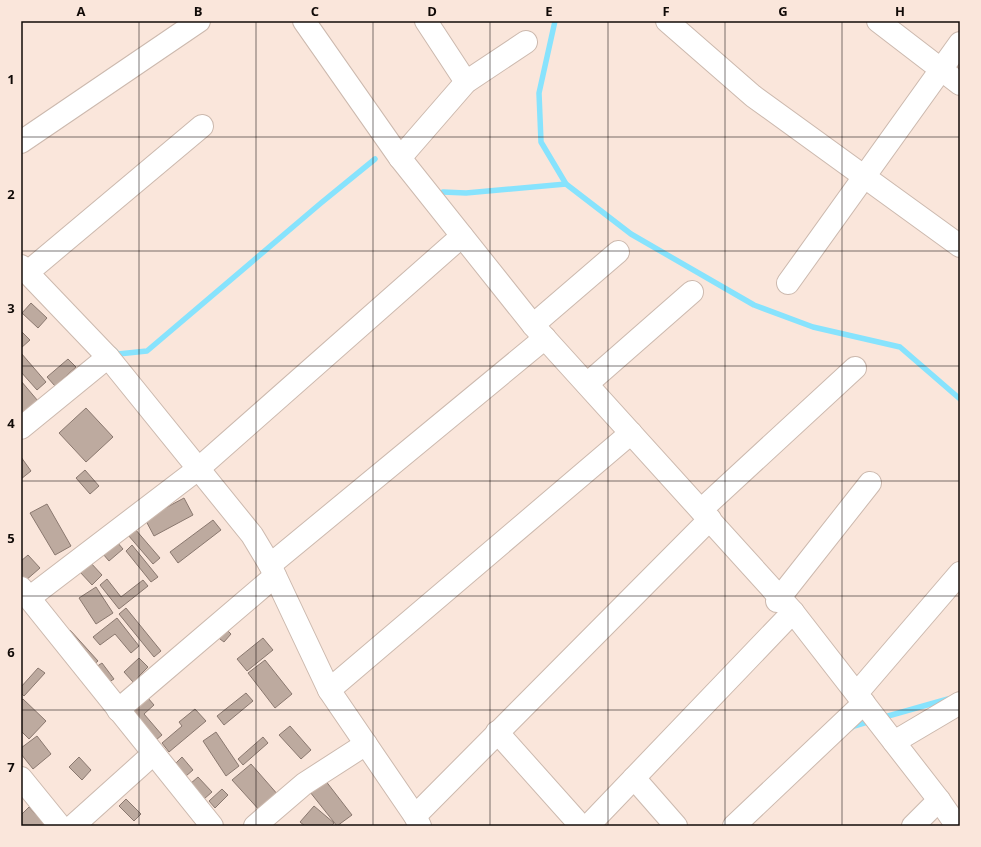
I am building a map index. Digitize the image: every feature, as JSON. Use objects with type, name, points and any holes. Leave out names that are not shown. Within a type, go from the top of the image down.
[{"type":"street","points":[[21,142],[199,21]]},
{"type":"street","points":[[304,21],[400,158],[539,332],[706,515],[783,603],[940,800],[957,826]]},
{"type":"street","points":[[426,21],[466,82]]},
{"type":"street","points":[[668,21],[753,96],[960,246]]},
{"type":"street","points":[[878,21],[960,84]]},
{"type":"street","points":[[400,158],[466,82],[526,42]]},
{"type":"street","points":[[788,283],[960,43]]},
{"type":"street","points":[[202,126],[24,269],[108,357],[252,535],[273,571],[329,690],[417,821],[498,732],[706,515],[855,368]]},
{"type":"street","points":[[212,826],[25,593],[198,469],[462,236]]},
{"type":"street","points":[[118,710],[539,332],[618,252]]},
{"type":"street","points":[[587,384],[692,292]]},
{"type":"street","points":[[21,428],[108,357]]},
{"type":"street","points":[[329,690],[631,433]]},
{"type":"street","points":[[588,826],[634,778],[783,603],[870,483]]},
{"type":"street","points":[[734,826],[860,698],[960,573]]},
{"type":"street","points":[[894,742],[960,703]]},
{"type":"street","points":[[498,732],[581,826]]},
{"type":"street","points":[[254,826],[304,784],[366,744]]},
{"type":"street","points":[[73,826],[153,754]]},
{"type":"street","points":[[21,778],[60,826]]},
{"type":"street","points":[[634,778],[676,826]]},
{"type":"street","points":[[913,826],[940,800]]},
{"type":"building","points":[[31,303],[47,318],[38,328],[22,313]]},
{"type":"building","points":[[21,331],[30,340],[21,348]]},
{"type":"building","points":[[21,353],[46,382],[37,390],[21,372]]},
{"type":"building","points":[[68,359],[76,367],[55,386],[47,377]]},
{"type":"building","points":[[21,381],[38,401],[21,415]]},
{"type":"building","points":[[86,408],[113,437],[86,462],[59,433]]},
{"type":"building","points":[[21,457],[31,471],[21,479]]},
{"type":"building","points":[[85,470],[99,486],[90,494],[76,478]]},
{"type":"building","points":[[184,498],[193,515],[154,536],[145,519]]},
{"type":"building","points":[[47,504],[71,546],[55,555],[30,513]]},
{"type":"building","points":[[213,520],[221,530],[178,563],[170,552]]},
{"type":"building","points":[[135,529],[160,558],[153,564],[128,535]]},
{"type":"building","points":[[117,542],[123,549],[109,561],[103,554]]},
{"type":"building","points":[[132,545],[158,577],[151,582],[126,551]]},
{"type":"building","points":[[28,555],[40,568],[25,581],[21,576],[21,561]]},
{"type":"building","points":[[90,562],[102,575],[92,585],[80,572]]},
{"type":"building","points":[[107,579],[121,597],[143,580],[148,586],[119,609],[100,585]]},
{"type":"building","points":[[96,587],[113,613],[96,624],[79,598]]},
{"type":"building","points":[[126,608],[161,651],[154,657],[119,614]]},
{"type":"building","points":[[117,618],[139,646],[131,653],[115,634],[100,645],[93,637]]},
{"type":"building","points":[[224,627],[231,634],[224,642],[216,636]]},
{"type":"building","points":[[70,630],[98,661],[90,668],[62,638]]},
{"type":"building","points":[[263,638],[273,650],[247,671],[237,659]]},
{"type":"building","points":[[139,658],[148,667],[133,682],[124,672]]},
{"type":"building","points":[[265,660],[292,694],[275,708],[248,673]]},
{"type":"building","points":[[102,663],[114,679],[104,685],[93,669]]},
{"type":"building","points":[[38,668],[45,673],[24,696],[21,693],[21,687]]},
{"type":"building","points":[[246,693],[253,701],[224,725],[217,716]]},
{"type":"building","points":[[148,698],[154,705],[144,714],[162,735],[156,740],[132,712]]},
{"type":"building","points":[[23,699],[46,721],[29,739],[21,731],[21,701]]},
{"type":"building","points":[[195,709],[206,721],[169,752],[162,743],[182,726],[179,722]]},
{"type":"building","points":[[290,726],[311,750],[301,759],[279,735]]},
{"type":"building","points":[[216,732],[239,766],[226,776],[203,741]]},
{"type":"building","points":[[37,736],[51,754],[33,769],[21,754],[21,748]]},
{"type":"building","points":[[263,737],[268,743],[243,765],[238,759]]},
{"type":"building","points":[[79,757],[91,770],[82,780],[69,767]]},
{"type":"building","points":[[182,757],[193,770],[186,776],[175,764]]},
{"type":"building","points":[[251,764],[279,796],[261,812],[232,780]]},
{"type":"building","points":[[198,777],[212,792],[204,799],[190,784]]},
{"type":"building","points":[[325,780],[352,815],[337,826],[310,792]]},
{"type":"building","points":[[222,789],[228,795],[215,808],[209,801]]},
{"type":"building","points":[[126,799],[141,814],[134,821],[119,806]]},
{"type":"building","points":[[314,806],[334,823],[331,826],[305,826],[300,822]]},
{"type":"building","points":[[29,807],[46,826],[21,826],[21,815]]},
{"type":"waterway","points":[[555,21],[539,93],[541,142],[566,184],[631,234],[754,305],[813,327],[900,347],[960,399]]},
{"type":"waterway","points":[[114,350],[118,354],[147,351],[375,159]]},
{"type":"waterway","points":[[443,192],[466,193],[566,184]]},
{"type":"waterway","points":[[881,718],[948,699]]},
{"type":"waterway","points":[[851,728],[871,721]]}]
